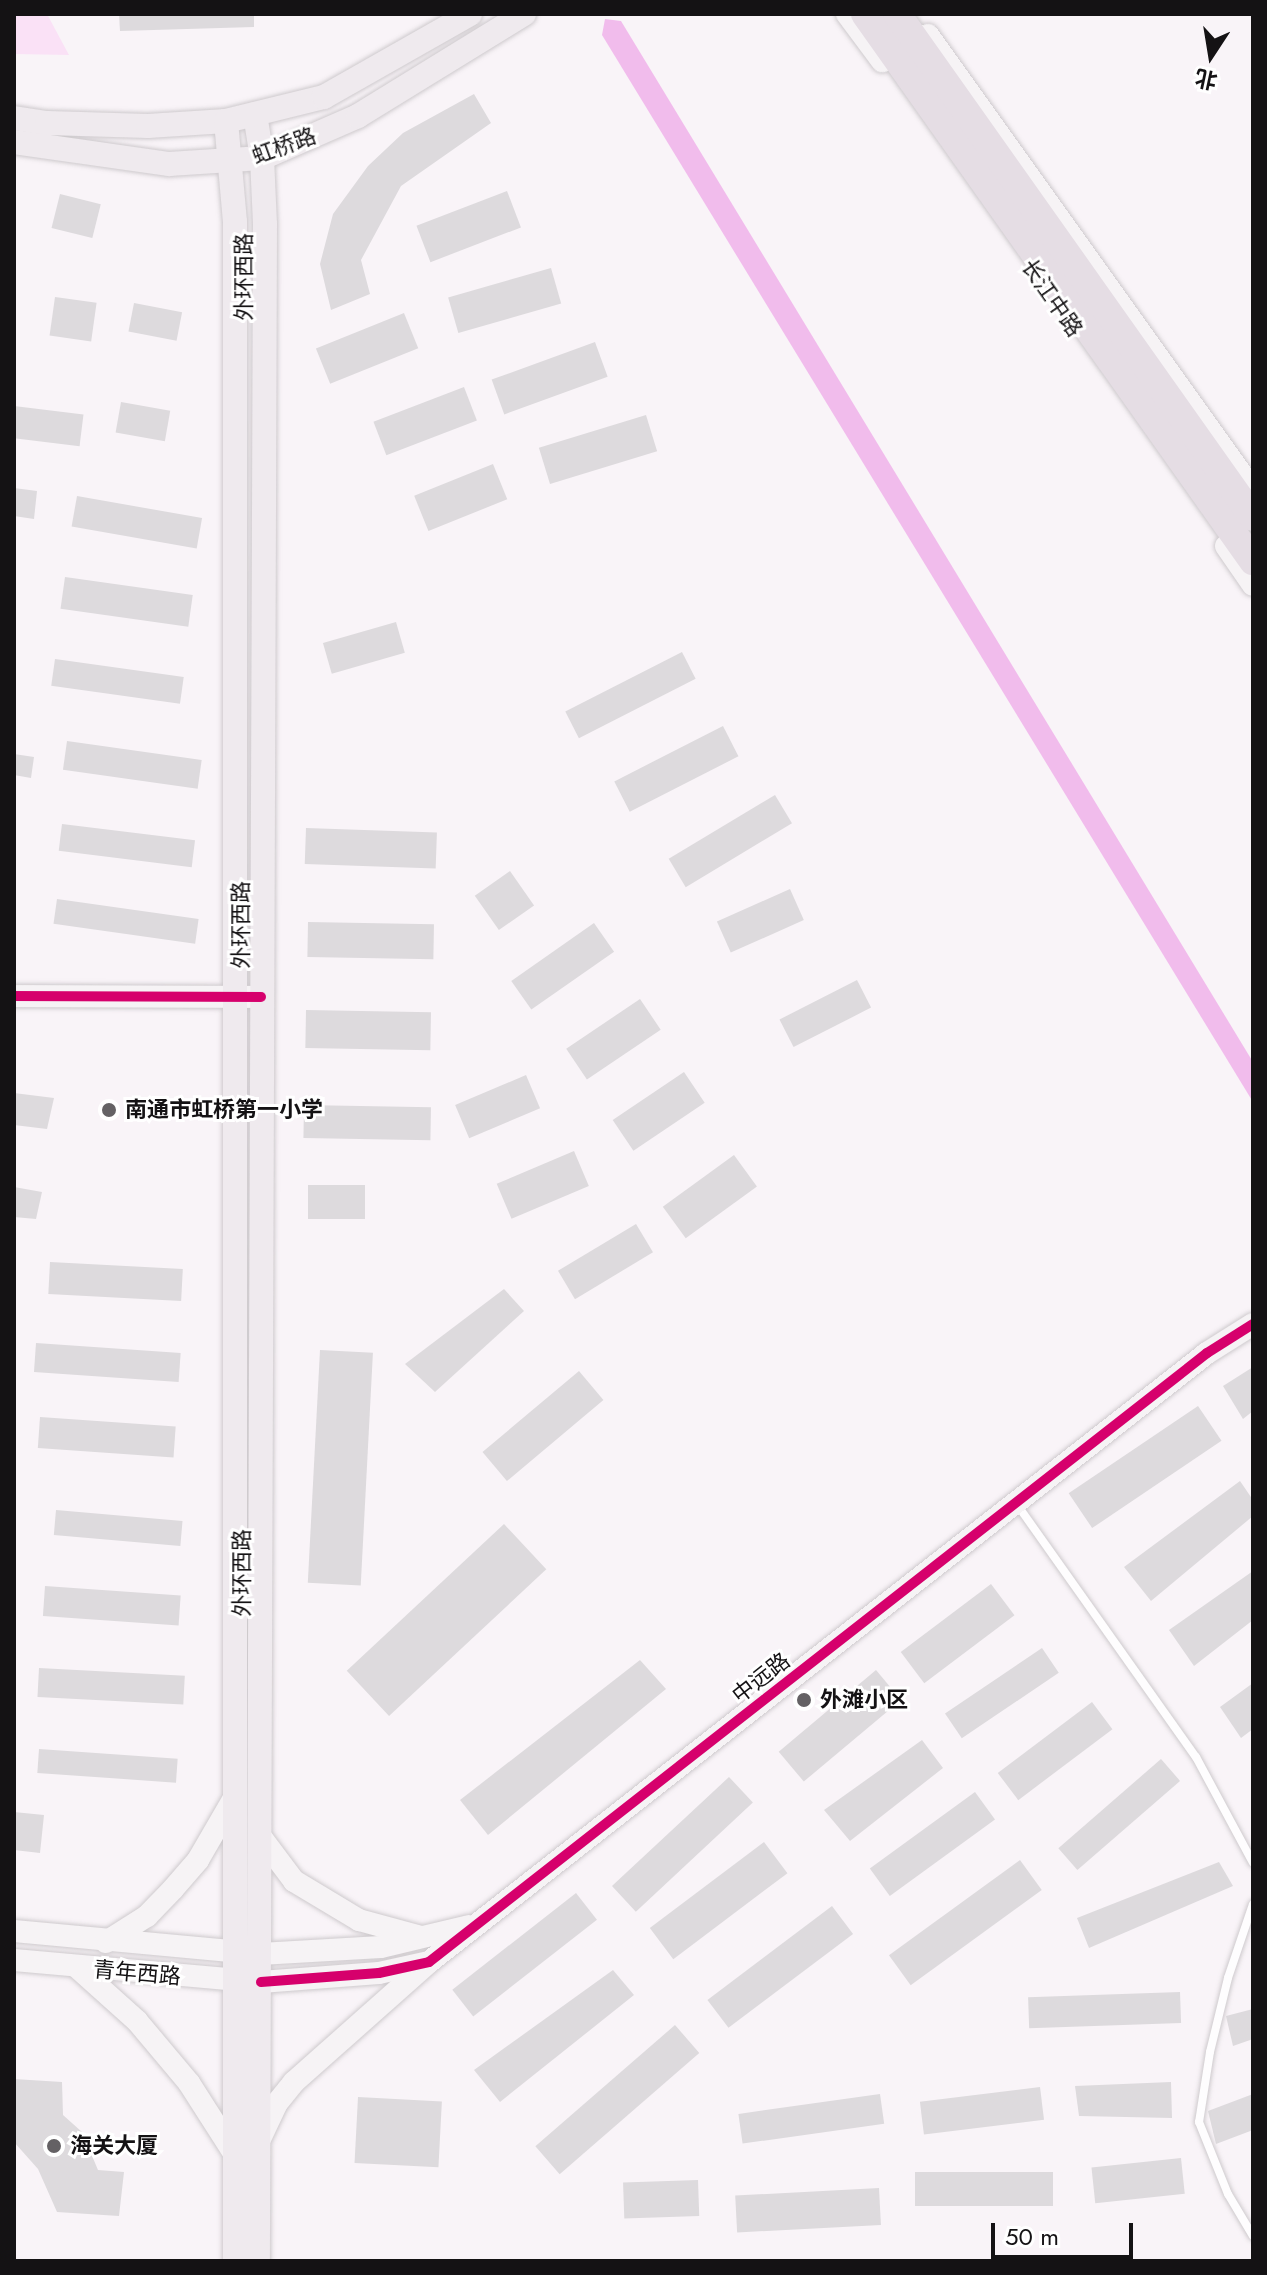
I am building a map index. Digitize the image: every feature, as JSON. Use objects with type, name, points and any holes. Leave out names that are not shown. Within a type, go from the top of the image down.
[{"type":"highway","name":"长江中路","points":[[865,14],[1253,561]]},
{"type":"highway","name":"长江中路","points":[[897,14],[1017,179],[1253,517]]},
{"type":"main road","name":"虹桥路","points":[[14,118],[47,123],[148,126],[226,121],[324,97],[470,14]]},
{"type":"main road","name":"虹桥路","points":[[14,142],[169,164],[232,163],[262,158],[358,116],[524,14]]},
{"type":"main road","name":"长江中路","points":[[847,14],[985,202],[1253,585]]},
{"type":"main road","points":[[913,14],[1253,490]]},
{"type":"main road","name":"外环西路","points":[[255,114],[262,158],[265,255],[258,2261]]},
{"type":"main road","name":"外环西路","points":[[226,121],[232,163],[235,998],[232,1953],[235,2261]]},
{"type":"main road","points":[[14,996],[261,997]]},
{"type":"main road","name":"中远路","points":[[261,1982],[379,1973],[429,1962],[1207,1353],[1253,1324]]},
{"type":"main road","points":[[106,1942],[147,1916],[173,1889],[198,1860],[234,1798]]},
{"type":"main road","points":[[261,1837],[294,1881],[359,1920],[426,1938]]},
{"type":"main road","name":"中远路","points":[[260,1954],[381,1947],[482,1922]]},
{"type":"main road","name":"青年西路","points":[[14,1931],[260,1954]]},
{"type":"main road","name":"青年西路","points":[[14,1960],[261,1982]]},
{"type":"main road","points":[[259,2141],[277,2103],[294,2082],[429,1962]]},
{"type":"main road","points":[[78,1968],[121,2004],[164,2053],[189,2083],[235,2155]]},
{"type":"lane","points":[[1016,1502],[1196,1757],[1253,1863]]},
{"type":"lane","points":[[1253,1904],[1228,1978],[1210,2052],[1199,2122],[1228,2194],[1253,2236]]},
{"type":"shaded area","points":[[14,14],[47,14],[69,55],[14,54]]},
{"type":"shaded area","points":[[605,19],[621,21],[1253,1062],[1253,1102],[602,35]]},
{"type":"building","points":[[119,14],[254,14],[254,27],[120,31]]},
{"type":"building","points":[[474,94],[491,123],[401,186],[361,260],[370,294],[331,310],[320,264],[333,214],[368,166],[403,133]]},
{"type":"building","points":[[507,191],[521,227],[430,262],[416,226]]},
{"type":"building","points":[[60,194],[101,204],[92,238],[52,228]]},
{"type":"building","points":[[551,268],[561,304],[458,333],[448,297]]},
{"type":"building","points":[[55,297],[97,303],[91,341],[50,336]]},
{"type":"building","points":[[134,303],[182,312],[177,341],[128,331]]},
{"type":"building","points":[[404,313],[418,348],[330,384],[316,349]]},
{"type":"building","points":[[595,342],[608,377],[504,414],[492,380]]},
{"type":"building","points":[[464,387],[477,421],[386,455],[373,422]]},
{"type":"building","points":[[121,402],[170,411],[165,441],[116,433]]},
{"type":"building","points":[[14,406],[83,415],[80,446],[14,438]]},
{"type":"building","points":[[646,415],[657,451],[550,484],[539,448]]},
{"type":"building","points":[[493,464],[507,499],[428,531],[414,496]]},
{"type":"building","points":[[14,488],[37,491],[34,519],[14,516]]},
{"type":"building","points":[[77,496],[202,518],[197,549],[72,527]]},
{"type":"building","points":[[65,577],[193,595],[188,627],[61,609]]},
{"type":"building","points":[[396,622],[405,653],[332,674],[323,643]]},
{"type":"building","points":[[682,652],[696,679],[579,738],[565,711]]},
{"type":"building","points":[[55,659],[184,677],[180,704],[51,686]]},
{"type":"building","points":[[723,726],[738,756],[630,812],[614,781]]},
{"type":"building","points":[[67,741],[202,760],[198,789],[63,770]]},
{"type":"building","points":[[14,754],[34,757],[31,778],[14,775]]},
{"type":"building","points":[[775,795],[792,823],[686,887],[669,859]]},
{"type":"building","points":[[62,824],[195,840],[192,867],[59,851]]},
{"type":"building","points":[[306,828],[437,833],[436,869],[305,864]]},
{"type":"building","points":[[510,871],[534,905],[499,930],[475,896]]},
{"type":"building","points":[[790,889],[804,920],[731,953],[717,922]]},
{"type":"building","points":[[57,899],[199,919],[195,944],[54,924]]},
{"type":"building","points":[[308,922],[434,924],[433,959],[307,957]]},
{"type":"building","points":[[594,923],[614,952],[531,1010],[511,981]]},
{"type":"building","points":[[857,980],[871,1008],[794,1047],[779,1019]]},
{"type":"building","points":[[640,999],[661,1030],[587,1079],[566,1049]]},
{"type":"building","points":[[306,1010],[431,1012],[430,1050],[305,1048]]},
{"type":"building","points":[[684,1072],[705,1103],[633,1151],[613,1120]]},
{"type":"building","points":[[526,1075],[540,1108],[469,1138],[455,1105]]},
{"type":"building","points":[[14,1093],[54,1098],[47,1129],[14,1125]]},
{"type":"building","points":[[304,1105],[431,1107],[430,1140],[303,1138]]},
{"type":"building","points":[[574,1151],[589,1186],[512,1219],[497,1184]]},
{"type":"building","points":[[734,1155],[757,1187],[686,1238],[663,1207]]},
{"type":"building","points":[[308,1185],[365,1185],[365,1219],[308,1219]]},
{"type":"building","points":[[14,1187],[42,1192],[36,1219],[14,1217]]},
{"type":"building","points":[[636,1224],[653,1252],[575,1299],[558,1271]]},
{"type":"building","points":[[50,1262],[183,1269],[181,1301],[48,1294]]},
{"type":"building","points":[[504,1289],[524,1311],[435,1392],[405,1364]]},
{"type":"building","points":[[36,1343],[181,1353],[179,1382],[34,1372]]},
{"type":"building","points":[[320,1350],[373,1353],[361,1585],[308,1583]]},
{"type":"building","points":[[1253,1367],[1253,1411],[1243,1419],[1223,1386]]},
{"type":"building","points":[[579,1371],[603,1400],[507,1481],[482,1452]]},
{"type":"building","points":[[1198,1406],[1221,1441],[1092,1528],[1069,1493]]},
{"type":"building","points":[[40,1417],[176,1426],[174,1457],[38,1448]]},
{"type":"building","points":[[1240,1481],[1253,1500],[1253,1516],[1151,1601],[1124,1567]]},
{"type":"building","points":[[56,1510],[183,1521],[180,1546],[54,1535]]},
{"type":"building","points":[[504,1524],[546,1569],[389,1716],[347,1671]]},
{"type":"building","points":[[1253,1571],[1253,1620],[1194,1666],[1169,1630]]},
{"type":"building","points":[[991,1584],[1014,1615],[924,1683],[901,1652]]},
{"type":"building","points":[[45,1586],[181,1595],[179,1625],[43,1616]]},
{"type":"building","points":[[1042,1648],[1059,1673],[962,1738],[945,1713]]},
{"type":"building","points":[[640,1660],[666,1689],[488,1835],[460,1800]]},
{"type":"building","points":[[39,1668],[185,1676],[183,1705],[37,1697]]},
{"type":"building","points":[[876,1670],[901,1700],[804,1782],[779,1752]]},
{"type":"building","points":[[1253,1683],[1253,1729],[1241,1738],[1220,1707]]},
{"type":"building","points":[[1092,1702],[1112,1729],[1018,1800],[998,1773]]},
{"type":"building","points":[[922,1740],[943,1768],[850,1841],[824,1810]]},
{"type":"building","points":[[39,1749],[178,1759],[176,1783],[37,1773]]},
{"type":"building","points":[[1161,1759],[1180,1781],[1077,1870],[1058,1848]]},
{"type":"building","points":[[729,1777],[753,1803],[636,1912],[612,1886]]},
{"type":"building","points":[[975,1792],[995,1820],[890,1896],[870,1868]]},
{"type":"building","points":[[14,1812],[44,1815],[40,1853],[14,1850]]},
{"type":"building","points":[[764,1842],[787,1873],[673,1959],[650,1928]]},
{"type":"building","points":[[1020,1860],[1042,1890],[911,1985],[889,1955]]},
{"type":"building","points":[[1219,1862],[1233,1886],[1089,1948],[1077,1918]]},
{"type":"building","points":[[576,1893],[597,1920],[473,2016],[452,1990]]},
{"type":"building","points":[[832,1906],[853,1934],[728,2028],[707,2000]]},
{"type":"building","points":[[613,1970],[634,1995],[500,2102],[474,2070]]},
{"type":"building","points":[[1180,1992],[1181,2023],[1029,2028],[1028,1997]]},
{"type":"building","points":[[1253,2009],[1253,2039],[1233,2046],[1226,2016]]},
{"type":"building","points":[[675,2025],[699,2053],[560,2174],[535,2146]]},
{"type":"building","name":"海关大厦","points":[[14,2079],[62,2082],[63,2115],[82,2132],[98,2170],[124,2172],[119,2216],[57,2212],[38,2169],[14,2142]]},
{"type":"building","points":[[1171,2082],[1172,2118],[1079,2116],[1075,2086]]},
{"type":"building","points":[[1040,2087],[1044,2120],[924,2135],[920,2102]]},
{"type":"building","points":[[880,2094],[884,2124],[743,2144],[738,2114]]},
{"type":"building","points":[[1253,2094],[1253,2130],[1216,2144],[1208,2111]]},
{"type":"building","points":[[358,2097],[442,2101],[438,2167],[355,2163]]},
{"type":"building","points":[[1181,2158],[1185,2194],[1095,2203],[1091,2167]]},
{"type":"building","points":[[915,2172],[1053,2172],[1053,2206],[915,2206]]},
{"type":"building","points":[[698,2180],[699,2216],[624,2219],[623,2183]]},
{"type":"building","points":[[879,2188],[881,2225],[737,2232],[735,2196]]},
{"type":"cycle path","points":[[14,996],[261,997]]},
{"type":"cycle path","points":[[261,1982],[379,1973],[429,1962],[1207,1353],[1253,1324]]},
{"type":"place","name":"南通市虹桥第一小学","points":[[109,1110]]},
{"type":"place","name":"外滩小区","points":[[804,1700]]},
{"type":"place","name":"海关大厦","points":[[54,2146]]}]
